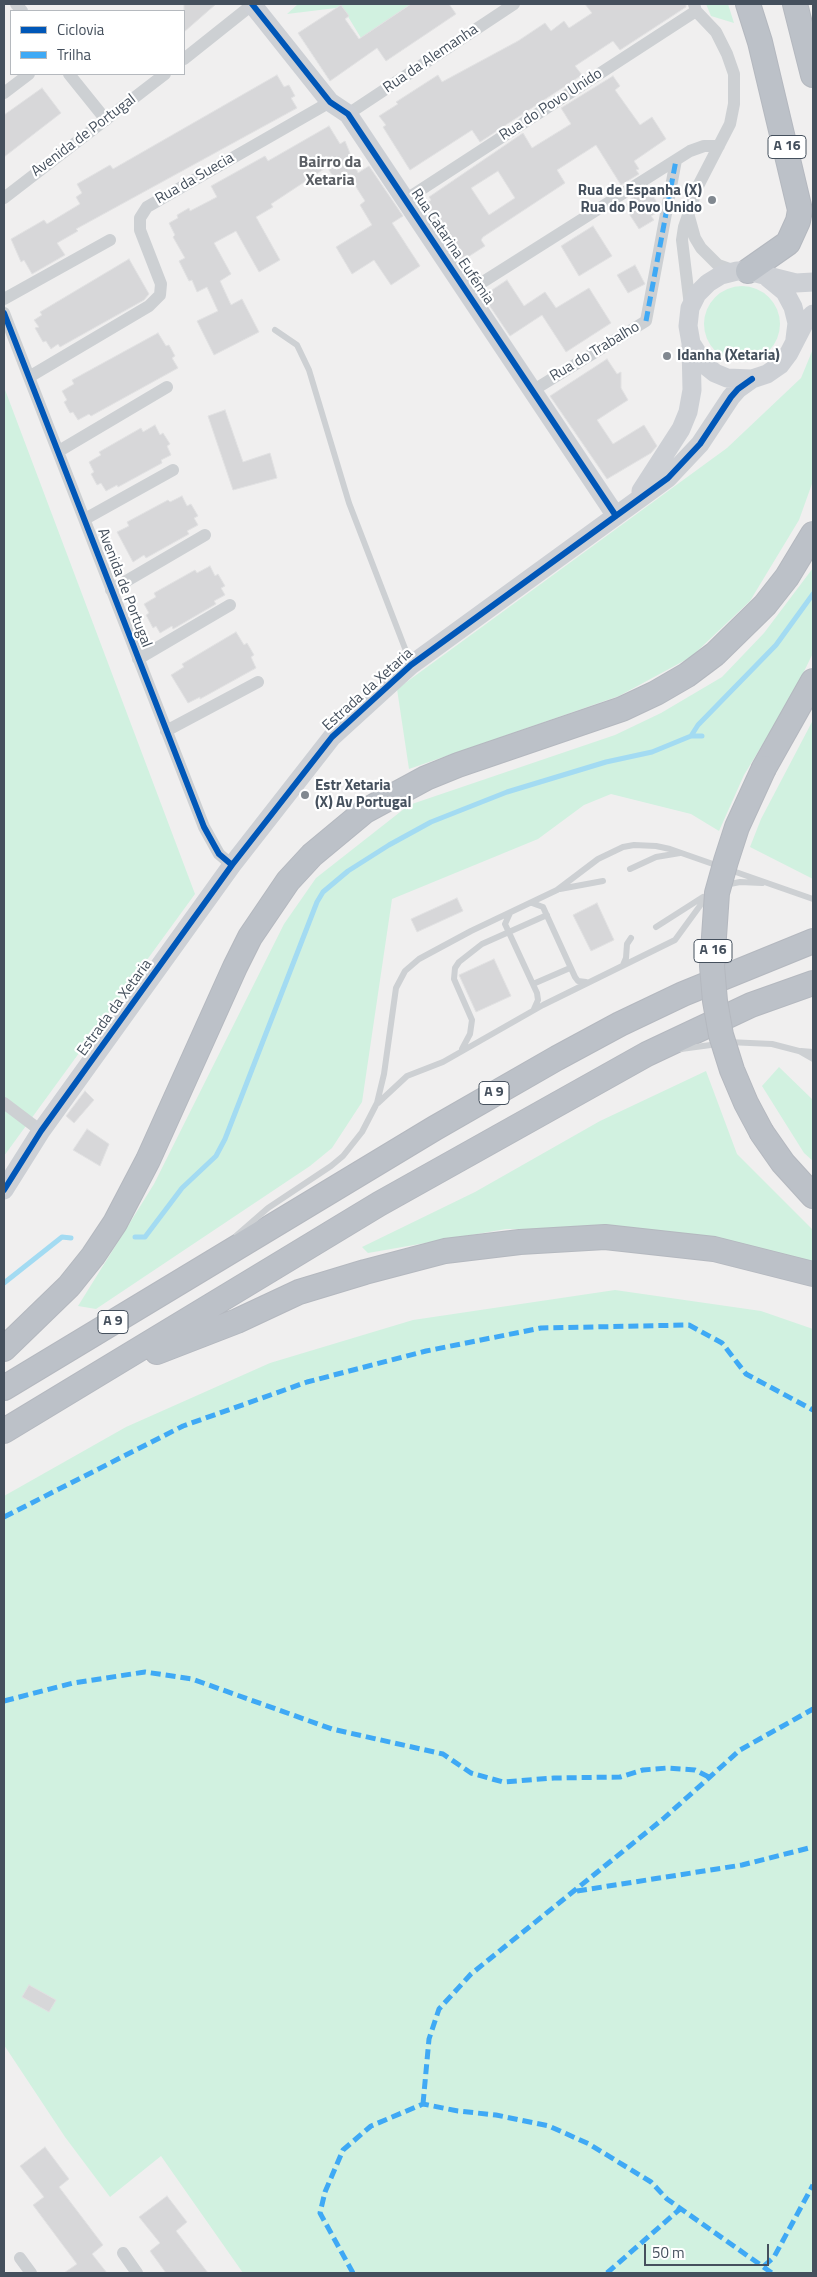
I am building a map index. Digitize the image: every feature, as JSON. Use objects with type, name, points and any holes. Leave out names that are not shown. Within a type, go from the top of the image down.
[{"type":"highway","name":"A 16","points":[[748,4],[760,42],[798,194],[800,210],[798,221],[788,243],[748,272]]},
{"type":"highway","points":[[795,4],[813,75]]},
{"type":"highway","points":[[4,1349],[68,1286],[93,1256],[115,1223],[148,1160],[234,967],[250,937],[288,881],[312,855],[364,810],[418,782],[458,765],[615,712],[656,693],[687,675],[721,648],[765,605],[787,577],[813,534]]},
{"type":"highway","name":"A 16","points":[[813,681],[764,768],[737,827],[718,893],[712,966],[721,1035],[739,1087],[762,1133],[783,1162],[813,1196]]},
{"type":"highway","name":"A 9","points":[[4,1388],[496,1092],[620,1024],[723,976],[813,940]]},
{"type":"highway","name":"A 9","points":[[4,1431],[379,1204],[646,1054],[751,1005],[813,983]]},
{"type":"highway","points":[[95,1377],[237,1320],[299,1292],[365,1272],[446,1251],[520,1242],[605,1237],[714,1249],[813,1274]]},
{"type":"street","name":"Rua Catarina Eufémia","points":[[252,4],[330,102],[348,114],[616,516]]},
{"type":"street","points":[[185,58],[252,4]]},
{"type":"street","name":"Rua da Alemanha","points":[[348,114],[514,4]]},
{"type":"street","points":[[693,6],[716,32],[727,54],[734,74],[734,104],[730,124],[698,186],[688,213],[682,240],[690,308],[688,326],[691,343],[697,355],[715,373],[739,380],[752,379],[767,374],[780,365],[789,353],[795,339],[813,314]]},
{"type":"street","name":"Rua do Povo Unido","points":[[405,200],[693,6]]},
{"type":"street","points":[[4,93],[28,75]]},
{"type":"street","points":[[70,75],[106,120]]},
{"type":"street","name":"Avenida de Portugal","points":[[4,198],[164,75]]},
{"type":"street","name":"Rua da Suecia","points":[[29,377],[149,306],[160,295],[161,284],[140,230],[140,218],[147,207],[330,102]]},
{"type":"street","points":[[467,292],[690,151],[704,146],[719,146]]},
{"type":"street","name":"Rua do Trabalho","points":[[532,391],[646,321],[676,160]]},
{"type":"street","points":[[688,213],[695,238],[701,248],[718,265],[796,283],[813,282]]},
{"type":"street","points":[[4,299],[110,240]]},
{"type":"street","points":[[690,308],[697,294],[708,283],[721,275],[748,272],[773,281],[785,292],[795,315],[795,339]]},
{"type":"street","name":"Avenida de Portugal","points":[[4,313],[207,834],[219,854],[232,865]]},
{"type":"street","name":"Estrada da Xetaria","points":[[632,505],[669,450],[688,412],[692,390],[691,343]]},
{"type":"street","name":"Estrada da Xetaria","points":[[4,1190],[41,1131],[232,865],[332,737],[411,665],[668,478],[700,444],[723,406],[738,388],[752,379]]},
{"type":"street","points":[[59,451],[167,387]]},
{"type":"street","points":[[85,519],[172,470]]},
{"type":"street","points":[[111,590],[205,535]]},
{"type":"street","points":[[138,659],[230,605]]},
{"type":"street","points":[[166,732],[258,682]]},
{"type":"street","points":[[4,1103],[41,1131]]},
{"type":"street","points":[[123,2253],[137,2273]]},
{"type":"street","points":[[20,2258],[31,2273]]},
{"type":"lane","points":[[274,330],[297,345],[309,370],[348,503],[411,665]]},
{"type":"lane","points":[[233,1239],[268,1208],[318,1177],[343,1156],[362,1132],[377,1103],[384,1074],[396,988],[405,971],[419,959],[557,890],[588,865],[623,847],[656,846],[684,853],[813,899]]},
{"type":"lane","points":[[630,869],[656,857],[684,853]]},
{"type":"lane","points":[[557,890],[603,881]]},
{"type":"lane","points":[[656,927],[711,891],[728,883],[773,884]]},
{"type":"lane","points":[[377,1103],[407,1076],[433,1067],[529,1013],[674,940],[711,891]]},
{"type":"lane","points":[[531,903],[540,905],[547,915],[570,968],[578,981],[589,982]]},
{"type":"lane","points":[[511,912],[505,920],[508,931],[533,984],[538,1000],[537,1005],[529,1013]]},
{"type":"lane","points":[[458,1053],[468,1041],[472,1020],[454,979],[455,968],[473,950],[508,931],[547,915]]},
{"type":"lane","points":[[622,966],[626,958],[627,944],[631,938]]},
{"type":"lane","points":[[533,984],[570,968]]},
{"type":"lane","points":[[646,1054],[731,1041],[772,1044],[799,1051],[813,1052]]},
{"type":"lane","points":[[799,1051],[813,1059]]},
{"type":"lane","points":[[191,1275],[226,1245]]},
{"type":"green space","points":[[298,4],[411,4],[361,38],[341,5],[336,8],[287,14]]},
{"type":"green space","points":[[706,4],[728,4],[734,23],[711,16]]},
{"type":"green space","points":[[742,286],[757,289],[769,297],[777,309],[780,324],[777,339],[769,351],[757,359],[742,362],[727,359],[715,351],[707,339],[704,324],[707,309],[715,297],[727,289]]},
{"type":"green space","points":[[813,349],[813,481],[799,520],[750,601],[691,657],[619,696],[409,769],[397,689],[727,448],[801,378]]},
{"type":"green space","points":[[4,387],[195,894],[4,1156]]},
{"type":"green space","points":[[813,568],[813,653],[792,696],[744,775],[719,831],[691,814],[611,794],[584,805],[538,839],[392,899],[362,1102],[332,1148],[310,1166],[96,1309],[78,1306],[154,1184],[284,924],[316,878],[409,805],[615,735],[661,713],[722,677],[764,633]]},
{"type":"green space","points":[[813,720],[813,879],[750,847],[761,819]]},
{"type":"green space","points":[[779,1067],[813,1100],[813,1161],[804,1153],[762,1086]]},
{"type":"green space","points":[[706,1071],[737,1154],[813,1230],[813,1263],[610,1229],[506,1229],[368,1253],[362,1247],[475,1192],[600,1121]]},
{"type":"green space","points":[[615,1290],[761,1311],[813,1329],[813,2273],[243,2273],[161,2156],[110,2197],[65,2137],[4,2045],[4,1496],[126,1427],[270,1363],[413,1320]]},
{"type":"building","points":[[184,4],[216,4],[185,31]]},
{"type":"building","points":[[411,4],[449,4],[456,14],[386,61],[377,48],[330,81],[298,33],[341,5],[349,16],[345,19],[359,39]]},
{"type":"building","points":[[585,4],[686,4],[686,7],[620,50],[613,41],[575,66],[582,75],[480,142],[472,130],[410,170],[383,127],[386,125],[379,116],[398,104],[396,102],[438,75],[442,82],[518,41],[545,23],[551,31],[564,21],[569,28],[592,13]]},
{"type":"building","points":[[277,75],[284,87],[289,85],[295,96],[291,98],[297,108],[76,229],[78,231],[57,243],[65,255],[32,274],[24,260],[21,262],[11,239],[44,220],[47,224],[80,204],[76,197],[82,193],[77,184],[110,165],[113,169]]},
{"type":"building","points":[[613,76],[620,86],[615,90],[640,125],[652,117],[666,139],[634,161],[639,169],[636,170],[639,174],[621,185],[596,145],[557,170],[565,183],[483,237],[481,240],[485,246],[460,262],[424,205],[431,200],[429,197],[523,133],[532,148],[571,124],[561,108]],"holes":[[[498,171],[515,198],[489,215],[471,188]]]},
{"type":"building","points":[[42,88],[61,113],[4,157],[4,115]]},
{"type":"building","points":[[329,126],[340,144],[345,141],[358,173],[369,166],[403,216],[392,223],[420,266],[391,285],[374,260],[352,274],[336,247],[372,225],[360,205],[365,201],[351,179],[340,187],[327,167],[271,204],[273,207],[256,217],[280,260],[259,272],[236,231],[214,243],[231,274],[220,281],[231,305],[242,299],[259,332],[214,355],[197,321],[218,311],[207,287],[197,292],[192,280],[189,281],[179,261],[185,258],[173,237],[175,235],[169,223],[178,218],[177,215],[189,208],[190,211],[217,197],[211,186],[265,156],[268,161]]},
{"type":"building","points":[[648,187],[659,206],[656,208],[658,212],[651,216],[654,220],[639,229],[624,206],[631,201],[630,199]]},
{"type":"building","points":[[593,226],[612,256],[579,276],[561,246]]},
{"type":"building","points":[[129,259],[149,294],[144,300],[60,347],[58,344],[51,349],[46,341],[43,342],[35,328],[39,327],[34,320],[42,315],[40,312]]},
{"type":"building","points":[[635,265],[645,284],[628,293],[617,275]]},
{"type":"building","points":[[507,280],[524,306],[545,292],[556,308],[589,288],[611,323],[566,352],[542,315],[510,336],[483,296]]},
{"type":"building","points":[[158,333],[166,346],[169,345],[175,356],[172,358],[178,368],[91,416],[89,414],[78,420],[73,412],[70,413],[64,402],[67,400],[62,391],[74,384],[72,380]]},
{"type":"building","points":[[607,359],[617,374],[621,372],[621,388],[628,400],[597,420],[613,444],[644,425],[657,446],[651,453],[607,479],[550,396]]},
{"type":"building","points":[[225,410],[243,462],[270,453],[277,478],[233,490],[208,416]]},
{"type":"building","points":[[155,425],[160,435],[163,433],[170,444],[167,446],[171,455],[161,460],[162,463],[118,487],[117,485],[106,491],[101,483],[97,485],[91,474],[94,472],[89,462],[101,455],[99,452],[141,428],[143,432]]},
{"type":"building","points":[[182,496],[187,506],[191,504],[198,516],[194,518],[198,525],[187,531],[189,534],[146,558],[144,555],[133,562],[117,532],[129,526],[127,522],[168,500],[170,502]]},
{"type":"building","points":[[210,566],[215,576],[218,574],[225,586],[221,588],[225,595],[214,601],[216,604],[173,629],[172,626],[160,633],[156,626],[153,628],[146,615],[149,613],[144,604],[156,597],[154,593],[195,570],[197,573]]},
{"type":"building","points":[[236,632],[244,645],[247,643],[254,655],[251,657],[256,668],[200,699],[200,697],[188,703],[171,675],[184,667],[182,664]]},
{"type":"building","points":[[457,898],[463,911],[417,932],[411,919]]},
{"type":"building","points":[[597,903],[614,940],[591,951],[573,915]]},
{"type":"building","points":[[494,959],[511,996],[476,1012],[459,975]]},
{"type":"building","points":[[85,1091],[94,1100],[74,1123],[66,1116]]},
{"type":"building","points":[[87,1129],[109,1144],[100,1166],[73,1150]]},
{"type":"building","points":[[29,1985],[56,2000],[49,2012],[22,1997]]},
{"type":"building","points":[[45,2147],[69,2179],[59,2187],[103,2245],[92,2254],[107,2273],[64,2273],[77,2264],[33,2205],[44,2197],[20,2166]]},
{"type":"building","points":[[167,2196],[187,2222],[176,2231],[208,2273],[166,2273],[150,2251],[160,2243],[139,2217]]},
{"type":"waterway","points":[[691,736],[698,725],[776,645],[813,594]]},
{"type":"waterway","points":[[135,1237],[145,1237],[182,1188],[216,1156],[225,1139],[317,902],[323,892],[348,871],[389,845],[431,822],[507,792],[606,762],[652,752],[691,736],[702,736]]},
{"type":"waterway","points":[[4,1283],[62,1237],[71,1238]]},
{"type":"marked path","points":[[646,321],[676,160]]},
{"type":"marked path","points":[[4,1517],[183,1426],[307,1382],[426,1351],[541,1328],[689,1325],[722,1343],[746,1374],[813,1410]]},
{"type":"marked path","points":[[4,1701],[73,1683],[145,1672],[192,1679],[332,1729],[443,1754],[471,1773],[503,1782],[554,1778],[620,1777],[643,1770],[667,1768],[695,1770],[709,1777]]},
{"type":"marked path","points":[[423,2104],[429,2039],[439,2009],[471,1974],[663,1819],[740,1750],[813,1709]]},
{"type":"marked path","points":[[577,1891],[742,1865],[813,1847]]},
{"type":"marked path","points":[[353,2273],[320,2213],[325,2192],[343,2150],[371,2126],[423,2104],[458,2111],[496,2115],[549,2126],[589,2144],[651,2182],[667,2199],[772,2273]]},
{"type":"marked path","points":[[764,2266],[774,2257],[813,2185]]},
{"type":"marked path","points":[[607,2273],[680,2209]]},
{"type":"cycle path","points":[[252,4],[330,102],[348,114],[616,516]]},
{"type":"cycle path","points":[[4,313],[204,827],[219,854],[232,865]]},
{"type":"cycle path","points":[[4,1190],[41,1131],[232,865],[332,737],[411,665],[668,478],[700,444],[731,397],[738,389],[752,379]]},
{"type":"place","name":"Rua de Espanha (X) Rua do Povo Unido","points":[[712,200]]},
{"type":"place","name":"Idanha (Xetaria)","points":[[667,356]]},
{"type":"place","name":"Estr Xetaria (X) Av Portugal","points":[[305,795]]},
{"type":"district","name":"Bairro da Xetaria","points":[[330,172]]}]
